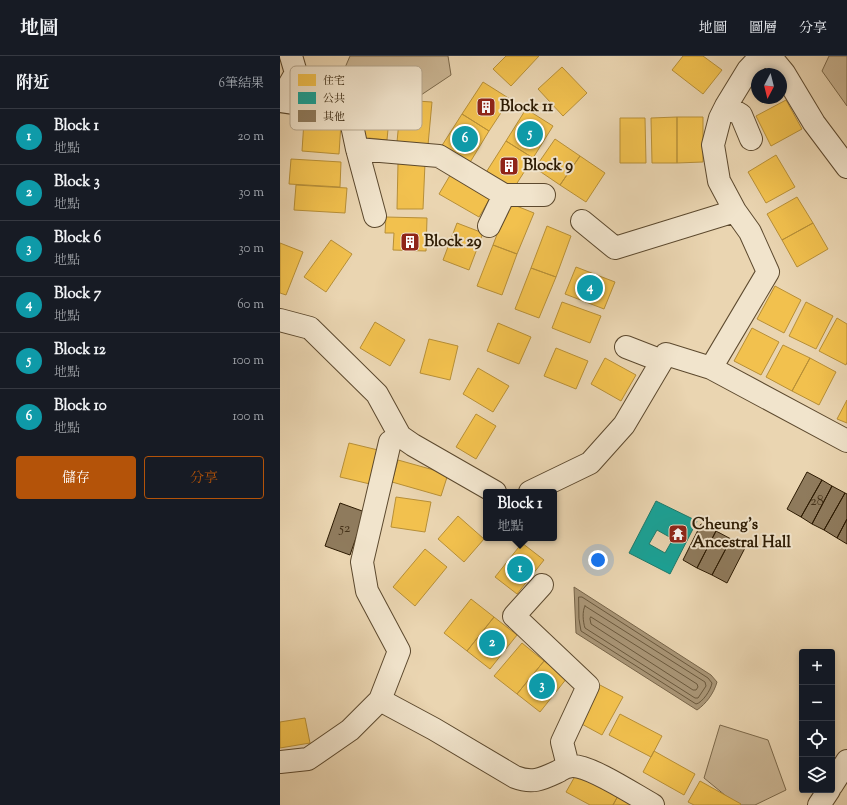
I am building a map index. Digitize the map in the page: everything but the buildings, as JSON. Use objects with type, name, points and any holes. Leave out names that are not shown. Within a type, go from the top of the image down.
[{"type":"street","points":[[291,56],[294,66]]},
{"type":"street","points":[[712,368],[768,272],[750,232],[735,211],[719,181],[713,145],[720,118],[726,106],[748,70],[761,56]]},
{"type":"street","points":[[770,56],[784,72],[814,123],[847,167]]},
{"type":"street","points":[[290,84],[280,101],[290,102]]},
{"type":"street","points":[[726,106],[741,115],[751,139]]},
{"type":"street","points":[[353,130],[375,216]]},
{"type":"street","points":[[357,149],[439,156],[504,195],[544,195]]},
{"type":"street","points":[[489,226],[504,195]]},
{"type":"street","points":[[582,221],[615,248],[735,211]]},
{"type":"street","points":[[280,320],[310,328],[377,394],[400,436],[413,446],[490,489]]},
{"type":"street","points":[[626,347],[662,361]]},
{"type":"street","points":[[536,489],[590,463],[624,425],[666,354],[712,368],[847,441]]},
{"type":"street","points":[[280,762],[308,759],[350,730],[380,700],[399,651],[367,592],[362,562],[390,442],[400,436]]},
{"type":"street","points":[[542,585],[514,616],[588,686],[562,742],[568,766]]},
{"type":"street","points":[[380,700],[524,781],[542,780],[568,766],[588,768],[653,805]]},
{"type":"street","points":[[835,780],[847,761]]},
{"type":"street","points":[[819,805],[827,793]]},
{"type":"shaded area","points":[[350,56],[448,56],[451,75],[422,94],[422,66],[346,66]]},
{"type":"shaded area","points":[[829,56],[847,56],[847,106],[822,71]]},
{"type":"shaded area","points":[[720,725],[768,740],[786,790],[755,805],[737,805],[704,778]]},
{"type":"water","points":[[574,587],[711,675],[717,682],[712,694],[700,708],[697,710],[576,633]]},
{"type":"place","name":"Block 11","points":[[486,107]]},
{"type":"place","name":"Block 12","points":[[530,134]]},
{"type":"place","name":"Block 10","points":[[465,139]]},
{"type":"place","name":"Block 9","points":[[509,166]]},
{"type":"place","name":"Block 29","points":[[410,242]]},
{"type":"place","name":"Block 7","points":[[590,288]]},
{"type":"place","name":"Cheung's Ancestral Hall","points":[[678,534]]},
{"type":"place","name":"Block 1","points":[[520,569]]},
{"type":"place","name":"Block 3","points":[[492,643]]},
{"type":"place","name":"Block 6","points":[[542,686]]}]
